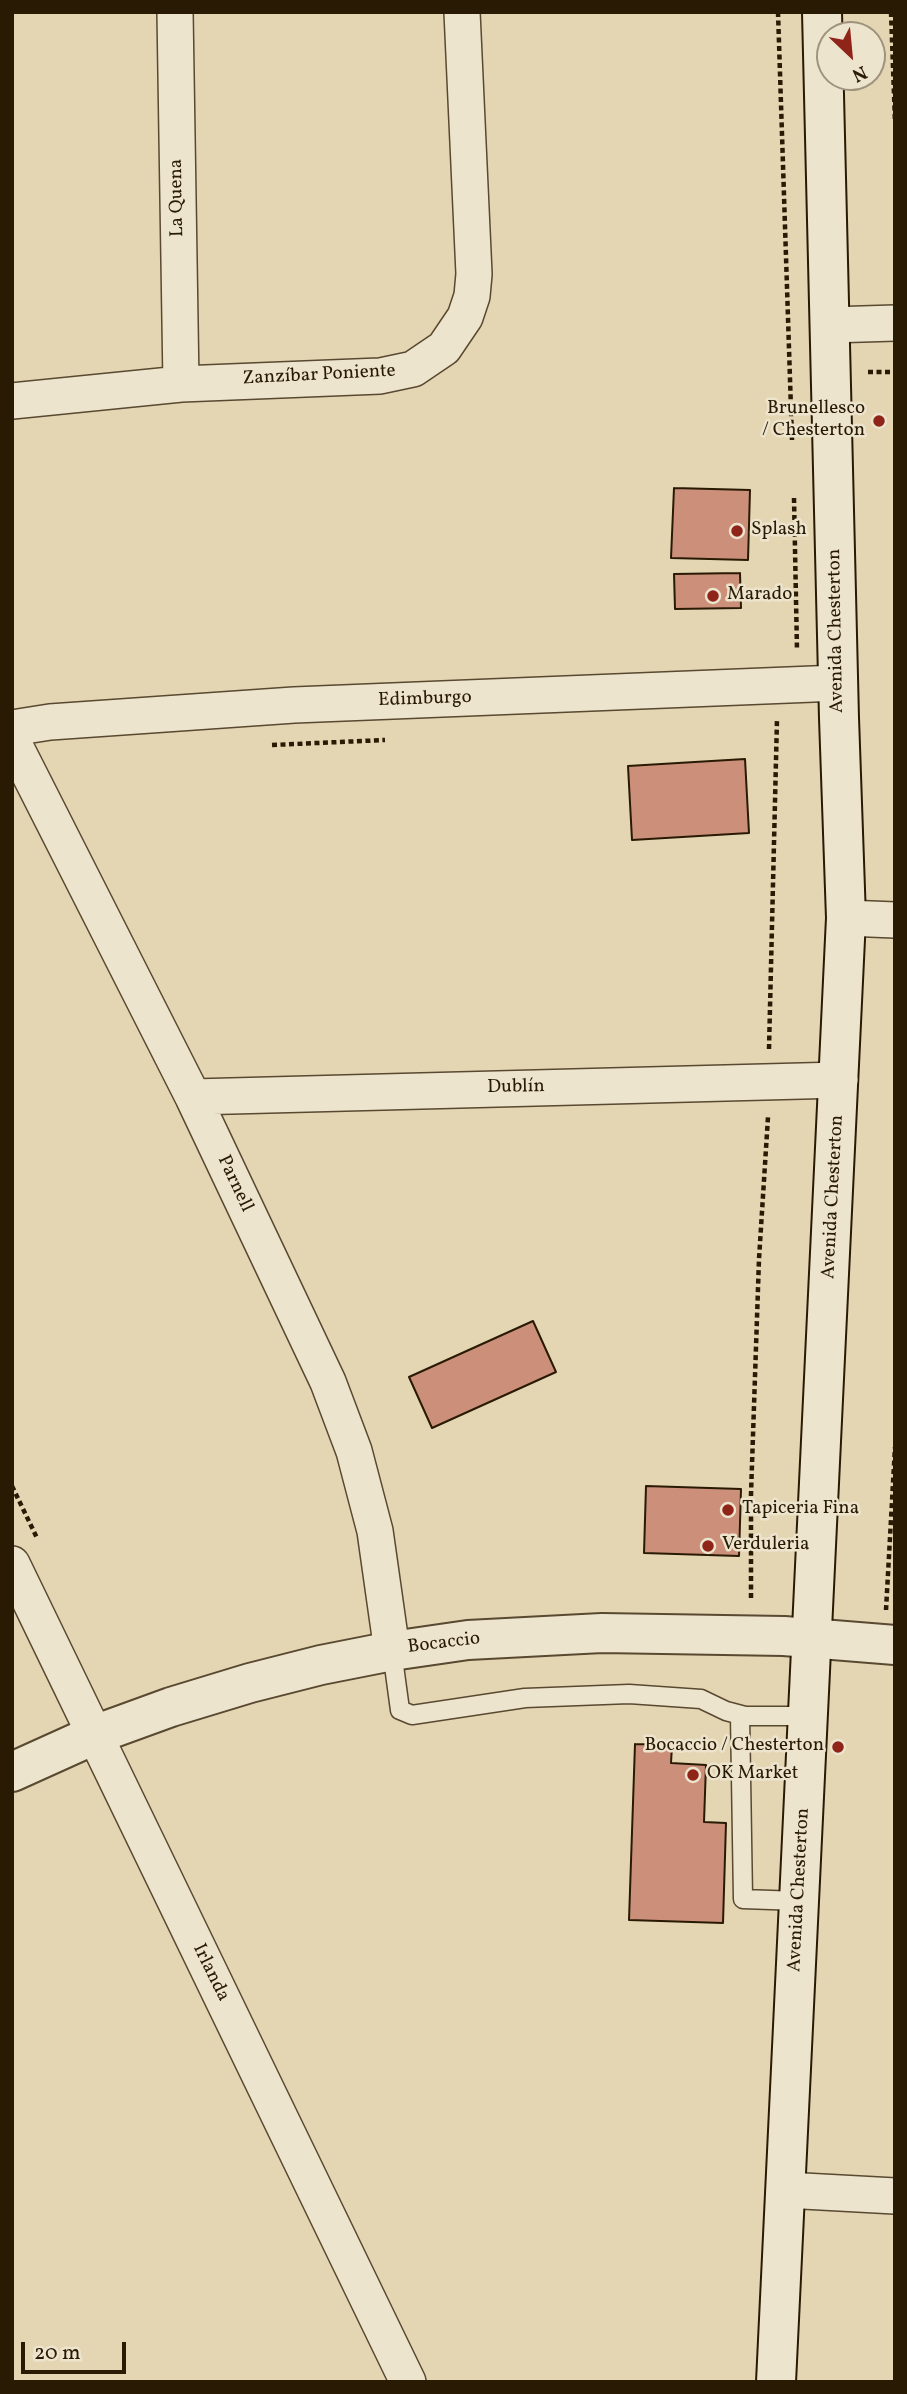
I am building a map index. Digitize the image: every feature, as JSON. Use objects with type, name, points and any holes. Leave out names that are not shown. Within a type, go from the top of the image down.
[{"type":"main road","name":"Avenida Chesterton","points":[[776,2382],[846,918],[822,12]]},
{"type":"main road","name":"Bocaccio","points":[[12,1772],[94,1735],[250,1682],[392,1651],[468,1640],[602,1633],[784,1636],[890,1645]]},
{"type":"street","name":"La Quena","points":[[175,12],[181,384]]},
{"type":"street","name":"Zanzíbar Poniente","points":[[12,401],[181,384],[397,374],[429,360],[444,348],[465,317],[472,296],[474,274],[462,12]]},
{"type":"street","points":[[830,325],[895,323]]},
{"type":"street","name":"Edimburgo","points":[[12,728],[50,722],[294,705],[838,683]]},
{"type":"street","name":"Parnell","points":[[12,740],[193,1097],[328,1382],[354,1451],[375,1531],[392,1651]]},
{"type":"street","points":[[846,918],[895,920]]},
{"type":"street","name":"Dublín","points":[[193,1097],[840,1080]]},
{"type":"street","name":"Irlanda","points":[[12,1564],[408,2382]]},
{"type":"street","points":[[785,2190],[895,2196]]},
{"type":"lane","points":[[392,1651],[400,1710],[412,1715],[525,1698],[629,1694],[701,1699],[726,1712],[740,1715],[808,1716]]},
{"type":"lane","points":[[740,1715],[743,1899],[799,1901]]},
{"type":"path","points":[[778,12],[792,449]]},
{"type":"path","points":[[891,12],[895,122]]},
{"type":"path","points":[[751,1598],[751,1494],[758,1273],[771,1082],[776,722],[790,685],[797,651],[793,488]]},
{"type":"path","points":[[890,1645],[895,1447]]},
{"type":"building","points":[[674,488],[750,490],[748,560],[671,558]]},
{"type":"building","points":[[740,573],[741,608],[675,609],[674,574]]},
{"type":"building","points":[[745,759],[749,833],[632,840],[628,766]]},
{"type":"building","points":[[533,1321],[556,1372],[432,1428],[409,1377]]},
{"type":"building","points":[[646,1486],[741,1489],[739,1556],[644,1553]]},
{"type":"building","points":[[635,1744],[672,1745],[671,1763],[706,1765],[704,1822],[726,1823],[723,1923],[629,1920]]},
{"type":"place","name":"Brunellesco / Chesterton","points":[[879,421]]},
{"type":"place","name":"Splash","points":[[737,531]]},
{"type":"place","name":"Marado","points":[[713,596]]},
{"type":"place","name":"Tapiceria Fina","points":[[728,1510]]},
{"type":"place","name":"Verduleria","points":[[708,1546]]},
{"type":"place","name":"Bocaccio / Chesterton","points":[[838,1747]]},
{"type":"place","name":"OK Market","points":[[693,1775]]}]
